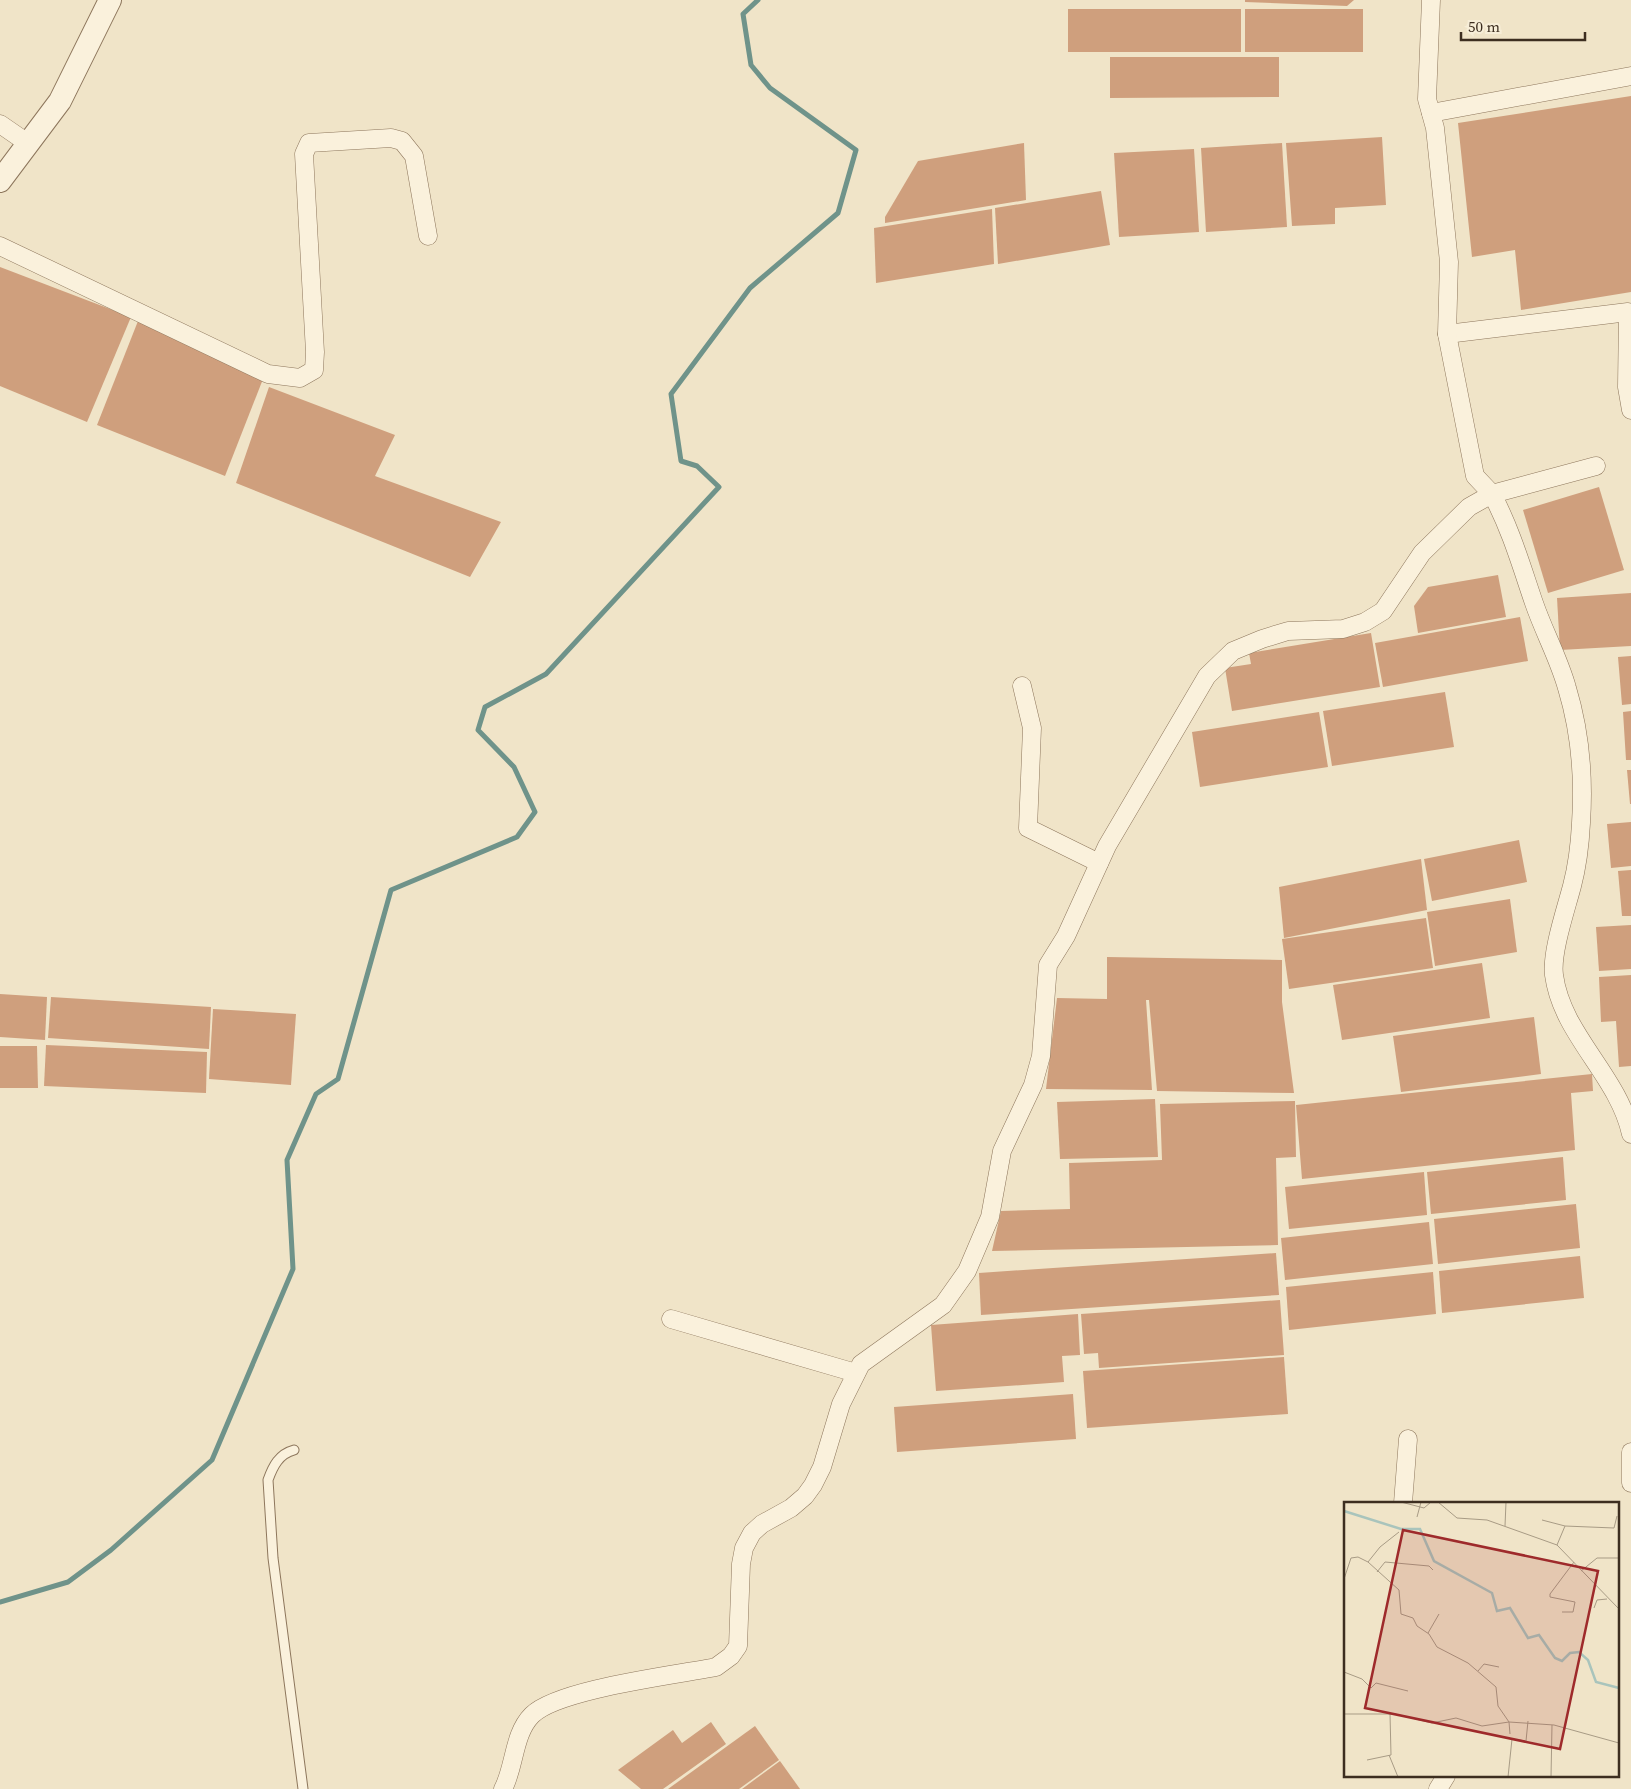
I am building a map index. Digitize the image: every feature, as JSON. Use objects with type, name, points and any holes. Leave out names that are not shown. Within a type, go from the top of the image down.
[{"type":"street","points":[[0,181],[30,144],[60,101],[110,0]]},
{"type":"street","points":[[1431,0],[1428,99],[1435,128],[1449,262],[1447,334],[1475,476],[1492,494],[1508,525],[1549,644],[1567,686],[1576,725],[1582,768],[1581,824],[1572,884],[1560,928],[1554,974],[1562,1007],[1612,1086],[1631,1134]]},
{"type":"street","points":[[1431,113],[1631,76]]},
{"type":"street","points":[[0,124],[30,144]]},
{"type":"street","points":[[0,246],[268,374],[300,378],[314,370],[315,352],[304,154],[310,144],[391,138],[402,140],[414,156],[428,236]]},
{"type":"street","points":[[1447,334],[1628,312],[1627,387],[1631,410]]},
{"type":"street","points":[[503,1789],[522,1731],[532,1715],[550,1702],[599,1689],[716,1667],[731,1656],[738,1646],[740,1633],[741,1564],[744,1548],[752,1533],[762,1524],[791,1508],[805,1496],[822,1467],[842,1404],[861,1364],[943,1305],[967,1270],[990,1217],[1002,1151],[1033,1085],[1041,1056],[1048,965],[1066,936],[1112,838],[1207,676],[1233,651],[1288,631],[1343,629],[1365,622],[1383,611],[1422,553],[1469,507],[1492,494],[1596,466]]},
{"type":"street","points":[[1022,686],[1032,728],[1028,828],[1099,863]]},
{"type":"street","points":[[671,1319],[856,1373]]},
{"type":"street","points":[[1403,1502],[1408,1439]]},
{"type":"street","points":[[1631,1452],[1631,1483]]},
{"type":"street","points":[[1438,1789],[1446,1776]]},
{"type":"lane","points":[[294,1450],[281,1456],[272,1468],[268,1480],[273,1558],[303,1789]]},
{"type":"building","points":[[1245,0],[1354,0],[1347,6],[1245,2]]},
{"type":"building","points":[[1068,9],[1241,9],[1241,52],[1068,52]]},
{"type":"building","points":[[1245,9],[1363,9],[1363,52],[1245,52]]},
{"type":"building","points":[[1110,57],[1279,57],[1279,97],[1110,98]]},
{"type":"building","points":[[1631,96],[1631,292],[1521,310],[1515,250],[1472,257],[1458,123]]},
{"type":"building","points":[[1382,137],[1386,205],[1335,208],[1335,224],[1292,226],[1286,143]]},
{"type":"building","points":[[1024,143],[1026,200],[885,223],[885,217],[918,161]]},
{"type":"building","points":[[1282,143],[1287,227],[1206,232],[1201,148]]},
{"type":"building","points":[[1194,149],[1199,232],[1119,237],[1114,153]]},
{"type":"building","points":[[1101,191],[1110,245],[998,264],[995,208]]},
{"type":"building","points":[[992,209],[994,264],[876,283],[874,228]]},
{"type":"building","points":[[0,267],[131,317],[87,422],[0,386]]},
{"type":"building","points":[[138,321],[263,379],[225,476],[97,425]]},
{"type":"building","points":[[269,387],[395,435],[375,476],[501,522],[470,577],[236,483]]},
{"type":"building","points":[[1599,487],[1624,570],[1548,593],[1523,510]]},
{"type":"building","points":[[1498,575],[1506,617],[1418,633],[1414,606],[1428,587]]},
{"type":"building","points":[[1631,593],[1631,646],[1560,650],[1557,598]]},
{"type":"building","points":[[1520,617],[1528,661],[1383,687],[1375,643]]},
{"type":"building","points":[[1371,633],[1380,687],[1232,711],[1225,668],[1251,664],[1249,653]]},
{"type":"building","points":[[1631,656],[1631,704],[1622,705],[1618,657]]},
{"type":"building","points":[[1445,692],[1454,747],[1332,766],[1323,711]]},
{"type":"building","points":[[1631,711],[1631,760],[1626,760],[1623,712]]},
{"type":"building","points":[[1319,712],[1328,767],[1200,787],[1192,732]]},
{"type":"building","points":[[1627,770],[1631,770],[1631,804],[1630,804]]},
{"type":"building","points":[[1631,822],[1631,866],[1611,868],[1607,824]]},
{"type":"building","points":[[1519,840],[1527,882],[1432,901],[1424,859]]},
{"type":"building","points":[[1421,859],[1427,910],[1284,938],[1279,887]]},
{"type":"building","points":[[1631,870],[1631,916],[1622,916],[1618,871]]},
{"type":"building","points":[[1510,899],[1517,952],[1435,966],[1427,912]]},
{"type":"building","points":[[1426,918],[1433,968],[1289,989],[1282,939]]},
{"type":"building","points":[[1631,925],[1631,969],[1599,971],[1596,927]]},
{"type":"building","points":[[1107,957],[1282,960],[1282,1002],[1294,1093],[1157,1091],[1149,1000],[1146,1000],[1152,1090],[1046,1089],[1057,998],[1107,999]]},
{"type":"building","points":[[1482,963],[1490,1018],[1342,1040],[1333,985]]},
{"type":"building","points":[[1631,975],[1631,1066],[1619,1067],[1616,1021],[1601,1022],[1599,977]]},
{"type":"building","points":[[0,994],[47,997],[45,1040],[0,1037]]},
{"type":"building","points":[[51,997],[211,1007],[209,1049],[48,1038]]},
{"type":"building","points":[[213,1009],[296,1014],[291,1085],[209,1079]]},
{"type":"building","points":[[1534,1017],[1541,1074],[1401,1092],[1393,1036]]},
{"type":"building","points":[[46,1045],[207,1052],[206,1093],[44,1086]]},
{"type":"building","points":[[0,1046],[37,1046],[38,1088],[0,1088]]},
{"type":"building","points":[[1592,1074],[1593,1091],[1571,1093],[1575,1150],[1302,1179],[1296,1105]]},
{"type":"building","points":[[1155,1099],[1158,1157],[1060,1159],[1057,1102]]},
{"type":"building","points":[[1295,1101],[1296,1157],[1276,1158],[1278,1245],[992,1251],[1001,1211],[1070,1209],[1069,1163],[1162,1160],[1160,1104]]},
{"type":"building","points":[[1563,1157],[1566,1200],[1431,1214],[1427,1172]]},
{"type":"building","points":[[1424,1172],[1427,1215],[1289,1229],[1285,1187]]},
{"type":"building","points":[[1576,1204],[1580,1248],[1438,1264],[1434,1219]]},
{"type":"building","points":[[1429,1222],[1433,1264],[1285,1280],[1281,1238]]},
{"type":"building","points":[[1276,1253],[1279,1295],[981,1315],[979,1273]]},
{"type":"building","points":[[1580,1256],[1584,1298],[1442,1313],[1439,1271]]},
{"type":"building","points":[[1433,1272],[1436,1314],[1289,1330],[1286,1287]]},
{"type":"building","points":[[1280,1300],[1284,1355],[1099,1368],[1098,1353],[1084,1354],[1081,1314]]},
{"type":"building","points":[[1078,1314],[1080,1355],[1062,1356],[1064,1382],[936,1391],[931,1325]]},
{"type":"building","points":[[1284,1357],[1288,1414],[1087,1428],[1083,1371]]},
{"type":"building","points":[[1073,1394],[1076,1439],[897,1452],[894,1407]]},
{"type":"building","points":[[711,1722],[726,1744],[663,1789],[641,1789],[618,1770],[673,1730],[682,1743]]},
{"type":"building","points":[[755,1726],[779,1760],[739,1789],[668,1789]]},
{"type":"building","points":[[780,1761],[800,1789],[742,1789]]},
{"type":"waterway","points":[[0,1602],[68,1582],[111,1550],[212,1460],[293,1269],[287,1160],[316,1094],[338,1079],[391,890],[517,837],[535,812],[514,767],[478,730],[485,707],[546,674],[719,487],[697,466],[681,461],[671,394],[750,288],[838,213],[856,150],[770,88],[751,65],[743,14],[758,0]]}]
